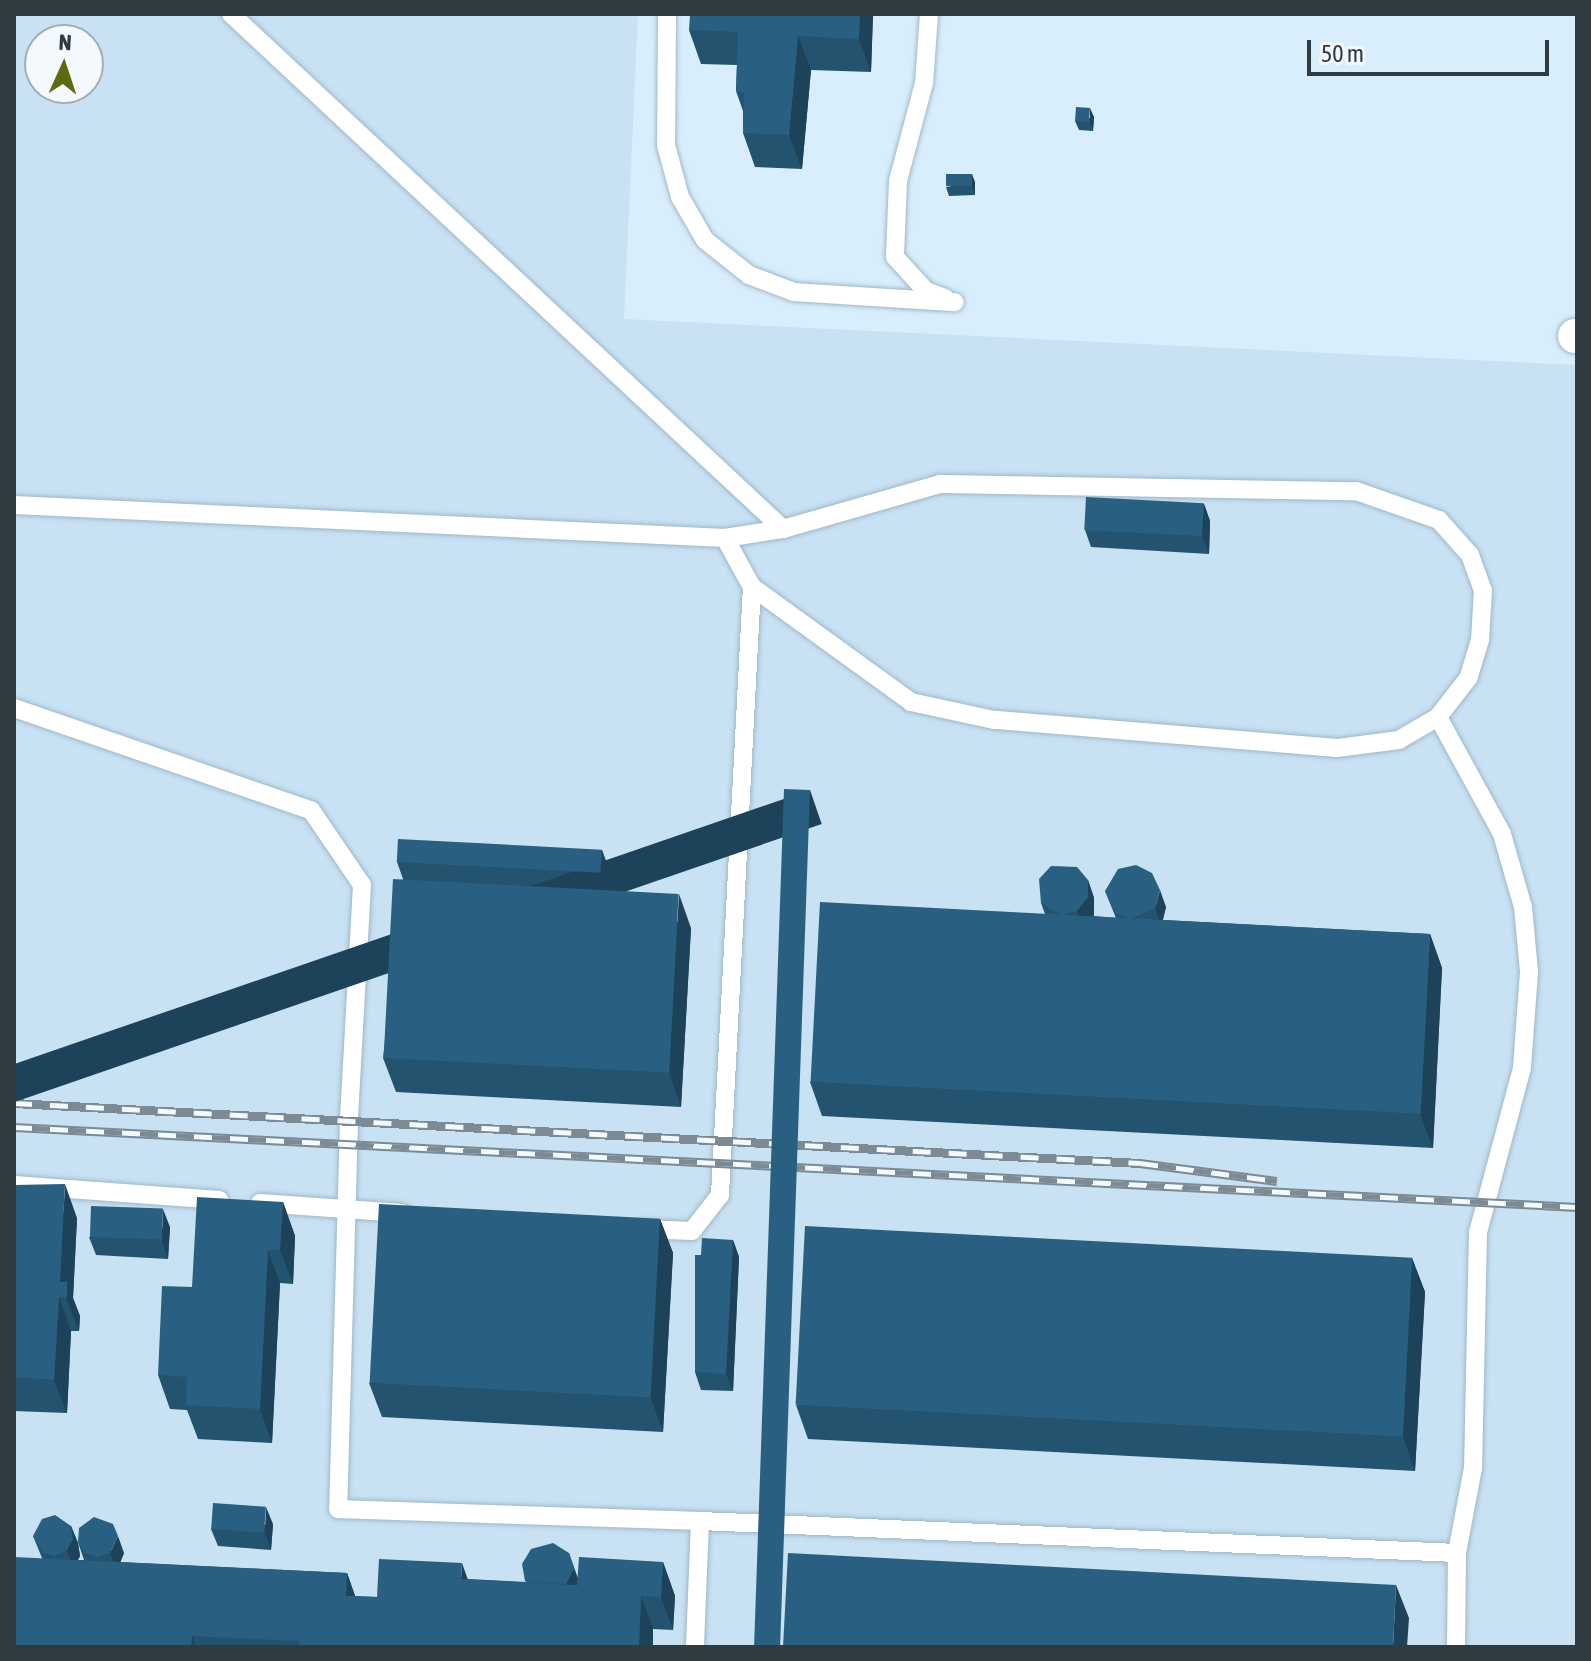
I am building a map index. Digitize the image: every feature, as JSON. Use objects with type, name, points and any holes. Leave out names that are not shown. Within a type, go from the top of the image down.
[{"type":"lane","points":[[231,14],[783,529]]},
{"type":"lane","points":[[667,14],[666,145],[680,197],[705,240],[749,275],[794,292],[955,302],[926,291],[895,257],[898,181],[924,83],[929,14]]},
{"type":"lane","points":[[14,505],[725,538],[783,529],[940,484],[1356,491],[1405,504],[1439,520],[1470,555],[1483,590],[1480,640],[1469,677],[1438,717],[1399,740],[1337,748],[994,720],[911,702],[752,587],[725,538]]},
{"type":"lane","points":[[630,1229],[692,1231],[720,1195],[752,587]]},
{"type":"lane","points":[[14,708],[311,810],[362,885],[346,1209],[338,1509],[1457,1553]]},
{"type":"lane","points":[[1438,717],[1502,834],[1523,907],[1529,972],[1522,1068],[1478,1232],[1473,1468],[1457,1553],[1456,1647]]},
{"type":"lane","points":[[14,1185],[421,1215]]},
{"type":"lane","points":[[695,1647],[700,1521]]},
{"type":"shaded area","points":[[14,14],[638,14],[624,319],[1577,365],[1577,1647],[14,1647]]},
{"type":"building","points":[[690,14],[860,14],[859,39],[798,36],[789,135],[743,133],[744,92],[736,91],[738,32],[689,30]]},
{"type":"building","points":[[1076,107],[1090,108],[1089,122],[1075,121]]},
{"type":"building","points":[[946,174],[972,174],[972,186],[946,186]]},
{"type":"building","points":[[1086,497],[1204,503],[1202,536],[1084,530]]},
{"type":"building","points":[[784,789],[810,790],[780,1647],[754,1647]]},
{"type":"building","points":[[398,839],[602,850],[601,873],[397,862]]},
{"type":"building","points":[[1136,865],[1152,873],[1160,890],[1155,908],[1130,919],[1115,913],[1105,891],[1118,869]]},
{"type":"building","points":[[1051,866],[1077,867],[1088,880],[1088,897],[1077,911],[1061,915],[1041,903],[1039,879]]},
{"type":"building","points":[[393,879],[679,894],[669,1073],[384,1058]]},
{"type":"building","points":[[820,902],[1430,934],[1421,1114],[811,1082]]},
{"type":"building","points":[[65,1184],[60,1282],[67,1282],[67,1297],[59,1297],[54,1380],[14,1377],[14,1185]]},
{"type":"building","points":[[197,1197],[283,1202],[280,1250],[268,1250],[260,1409],[186,1405],[187,1377],[158,1375],[162,1286],[192,1287]]},
{"type":"building","points":[[379,1204],[660,1219],[650,1397],[370,1383]]},
{"type":"building","points":[[91,1206],[163,1209],[162,1239],[90,1237]]},
{"type":"building","points":[[805,1226],[1412,1258],[1403,1437],[796,1405]]},
{"type":"building","points":[[702,1238],[733,1240],[726,1374],[695,1372],[695,1255],[701,1255]]},
{"type":"building","points":[[213,1503],[266,1507],[264,1533],[211,1529]]},
{"type":"building","points":[[55,1515],[71,1526],[73,1539],[67,1550],[55,1556],[42,1552],[33,1536],[42,1519]]},
{"type":"building","points":[[94,1517],[113,1524],[118,1536],[110,1553],[98,1557],[85,1553],[78,1542],[79,1528]]},
{"type":"building","points":[[553,1543],[569,1553],[574,1569],[566,1584],[525,1581],[522,1564],[531,1549]]},
{"type":"building","points":[[788,1553],[1396,1585],[1393,1647],[783,1647]]},
{"type":"building","points":[[14,1557],[347,1573],[346,1596],[377,1597],[379,1559],[462,1563],[461,1579],[577,1585],[579,1557],[663,1562],[661,1597],[641,1596],[639,1647],[299,1647],[299,1641],[192,1636],[191,1647],[14,1647]]},
{"type":"railway","points":[[14,1103],[1140,1163],[1277,1181]]},
{"type":"railway","points":[[14,1127],[1577,1207]]}]
